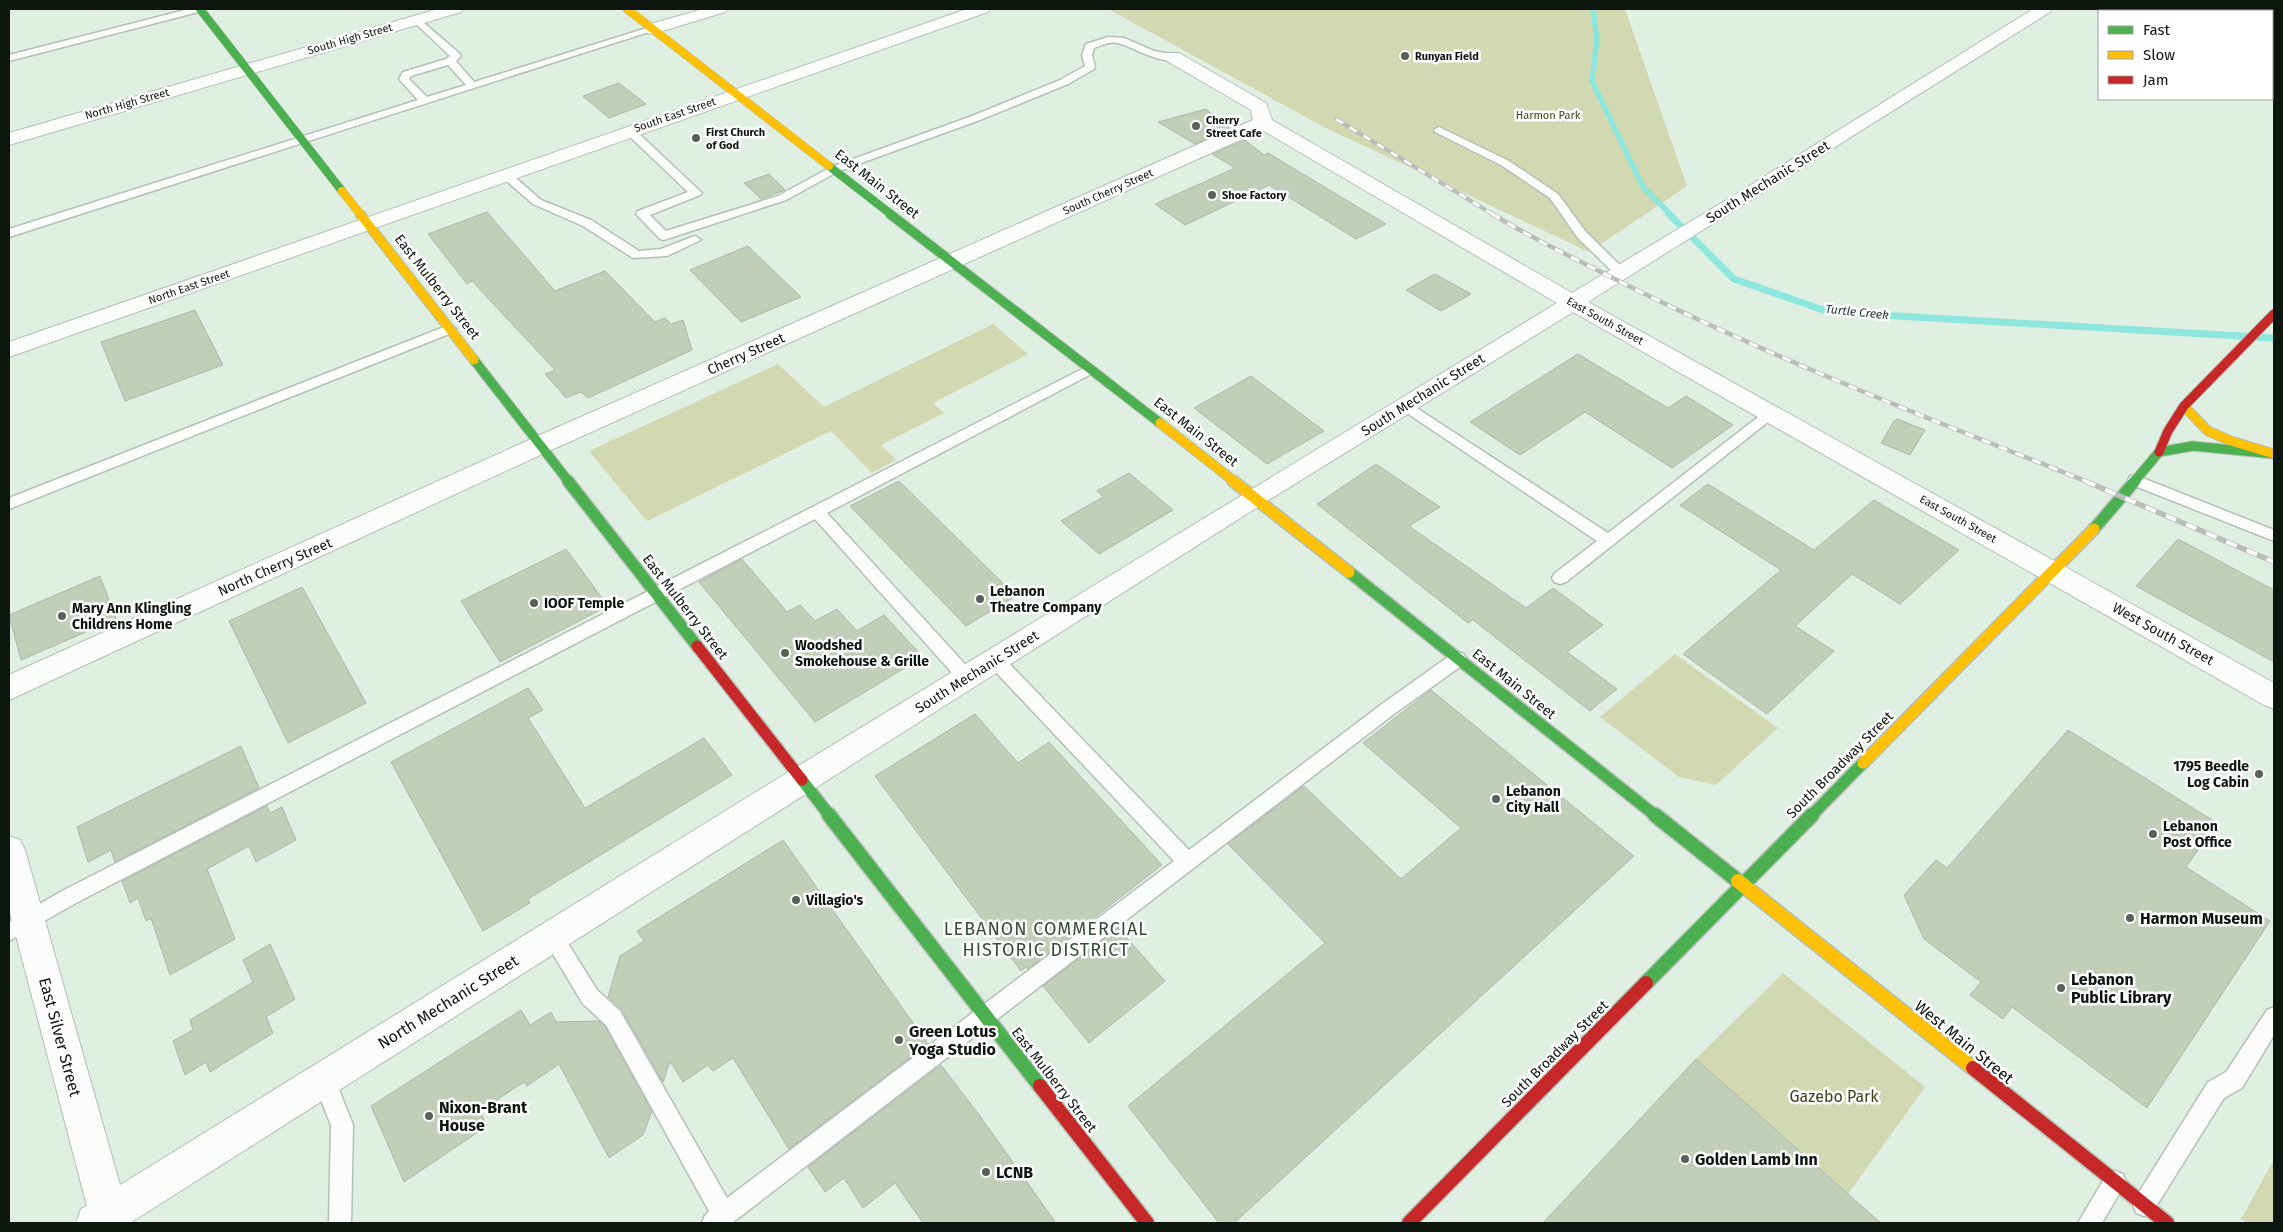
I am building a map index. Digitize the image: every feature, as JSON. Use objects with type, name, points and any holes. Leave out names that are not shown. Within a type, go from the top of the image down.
[{"type":"main road","name":"East Mulberry Street","points":[[199,9],[369,224],[1147,1223]]},
{"type":"main road","name":"East Main Street","points":[[627,9],[1255,497],[1742,886]]},
{"type":"main road","name":"South Broadway Street","points":[[1409,1223],[2095,528],[2159,452],[2168,431],[2184,406],[2274,314]]},
{"type":"main road","points":[[2184,406],[2208,431],[2230,441],[2274,454]]},
{"type":"main road","points":[[2159,452],[2193,446],[2274,454]]},
{"type":"main road","name":"West Main Street","points":[[1742,886],[2167,1223]]},
{"type":"street","name":"South High Street","points":[[246,70],[454,9]]},
{"type":"street","points":[[653,29],[719,9]]},
{"type":"street","name":"South East Street","points":[[369,224],[982,9]]},
{"type":"street","name":"South Mechanic Street","points":[[801,780],[1255,497],[1631,267],[2044,9]]},
{"type":"street","points":[[1173,57],[1260,106],[1263,123]]},
{"type":"street","name":"North High Street","points":[[9,139],[246,70]]},
{"type":"street","name":"South Cherry Street","points":[[953,262],[1263,123]]},
{"type":"street","name":"East South Street","points":[[1263,123],[1572,303],[2052,571]]},
{"type":"street","name":"North East Street","points":[[9,350],[369,224]]},
{"type":"street","name":"Cherry Street","points":[[540,445],[953,262]]},
{"type":"street","name":"North Cherry Street","points":[[9,688],[540,445]]},
{"type":"street","name":"West South Street","points":[[2052,571],[2274,697]]},
{"type":"street","name":"North Mechanic Street","points":[[105,1220],[801,780]]},
{"type":"street","name":"East Silver Street","points":[[9,850],[18,926],[105,1220]]},
{"type":"lane","points":[[10,54],[199,9]]},
{"type":"lane","points":[[417,20],[456,56],[450,62],[407,74],[404,79],[425,101]]},
{"type":"lane","points":[[9,233],[653,29]]},
{"type":"lane","points":[[630,131],[696,193],[642,214],[664,236],[782,198],[835,170],[976,118],[1064,82],[1090,67],[1087,55],[1090,46],[1105,40],[1120,39],[1152,54],[1173,57]]},
{"type":"lane","points":[[450,62],[472,86]]},
{"type":"lane","points":[[1438,130],[1505,162],[1554,196],[1582,235],[1631,267]]},
{"type":"lane","points":[[506,175],[537,202],[587,223],[637,255],[663,253],[695,240]]},
{"type":"lane","points":[[9,504],[449,329]]},
{"type":"lane","points":[[18,926],[69,897],[657,595],[1090,369]]},
{"type":"lane","points":[[1406,406],[1607,540]]},
{"type":"lane","points":[[1560,578],[1771,414]]},
{"type":"lane","points":[[2135,480],[2274,536]]},
{"type":"lane","points":[[817,512],[967,678]]},
{"type":"lane","points":[[552,936],[584,990],[613,1018],[718,1219],[985,1015],[1458,659]]},
{"type":"lane","points":[[996,660],[1188,862]]},
{"type":"lane","points":[[2144,1205],[2216,1090],[2234,1080],[2274,1017]]},
{"type":"lane","points":[[324,1080],[342,1125],[340,1223]]},
{"type":"lane","points":[[2089,1223],[2115,1182]]},
{"type":"green space","name":"Harmon Park","points":[[1108,9],[1625,9],[1687,186],[1589,252],[1324,127]]},
{"type":"green space","points":[[993,324],[1028,354],[933,403],[944,413],[881,445],[896,460],[872,473],[831,431],[647,521],[589,451],[778,364],[824,407]]},
{"type":"green space","points":[[1675,654],[1778,728],[1716,785],[1679,777],[1600,717]]},
{"type":"green space","name":"Gazebo Park","points":[[1783,973],[1925,1087],[1848,1194],[1696,1059]]},
{"type":"green space","points":[[2274,1160],[2274,1223],[2247,1223],[2241,1219]]},
{"type":"building","points":[[619,83],[646,104],[609,118],[583,96]]},
{"type":"building","name":"Cherry Street Cafe","points":[[1206,109],[1230,128],[1195,144],[1158,122]]},
{"type":"building","name":"Shoe Factory","points":[[1245,140],[1264,155],[1268,153],[1386,224],[1356,239],[1269,185],[1185,225],[1155,204],[1235,168],[1212,154]]},
{"type":"building","points":[[769,174],[785,190],[761,199],[744,183]]},
{"type":"building","points":[[487,212],[555,291],[605,271],[655,322],[665,318],[671,324],[683,320],[692,350],[588,398],[581,392],[566,398],[545,374],[555,370],[472,281],[467,284],[428,234]]},
{"type":"building","points":[[748,246],[801,297],[741,322],[690,270]]},
{"type":"building","points":[[1435,274],[1471,294],[1441,311],[1406,290]]},
{"type":"building","points":[[195,310],[223,365],[125,401],[101,342]]},
{"type":"building","points":[[1578,354],[1668,408],[1686,396],[1733,425],[1672,468],[1585,412],[1520,455],[1470,422]]},
{"type":"building","points":[[1251,376],[1324,431],[1267,464],[1194,408]]},
{"type":"building","points":[[1897,419],[1925,430],[1910,455],[1881,443]]},
{"type":"building","points":[[1376,464],[1440,507],[1409,526],[1526,608],[1553,588],[1603,625],[1567,652],[1617,689],[1590,711],[1473,620],[1468,623],[1317,504]]},
{"type":"building","points":[[1129,473],[1173,510],[1099,554],[1061,521],[1103,497],[1097,491]]},
{"type":"building","points":[[899,481],[1016,596],[966,626],[850,506]]},
{"type":"building","points":[[1708,484],[1814,550],[1874,500],[1959,550],[1900,604],[1852,574],[1795,626],[1834,651],[1767,714],[1683,654],[1781,570],[1680,505]]},
{"type":"building","points":[[2178,539],[2274,590],[2274,662],[2136,586]]},
{"type":"building","name":"IOOF Temple","points":[[566,549],[608,606],[500,662],[461,601]]},
{"type":"building","points":[[742,559],[787,612],[800,605],[815,621],[837,609],[857,631],[884,615],[923,657],[815,722],[699,582]]},
{"type":"building","name":"Mary Ann Klingling Childrens Home","points":[[100,576],[116,619],[21,660],[9,615]]},
{"type":"building","points":[[302,587],[366,703],[288,743],[229,621]]},
{"type":"building","points":[[528,688],[543,710],[528,718],[585,808],[704,738],[732,775],[528,899],[530,903],[483,931],[391,762]]},
{"type":"building","points":[[1431,690],[1634,856],[1234,1223],[1219,1223],[1128,1106],[1325,943],[1228,844],[1304,786],[1401,879],[1461,828],[1363,743]]},
{"type":"building","points":[[975,714],[1018,763],[1049,742],[1162,865],[1028,969],[1026,967],[1021,971],[875,776]]},
{"type":"building","points":[[2068,730],[2217,823],[2186,867],[2270,921],[2147,1108],[2012,1007],[2003,1019],[1970,995],[1981,982],[1924,939],[1904,895],[1936,860],[1947,868]]},
{"type":"building","points":[[241,746],[259,788],[115,862],[111,850],[88,862],[77,827]]},
{"type":"building","points":[[267,806],[270,813],[282,807],[296,840],[256,862],[249,846],[207,869],[235,939],[170,975],[151,918],[146,921],[138,898],[130,903],[122,881]]},
{"type":"building","points":[[783,840],[928,1044],[789,1149],[733,1058],[713,1071],[708,1065],[683,1082],[670,1061],[663,1082],[622,1010],[608,997],[620,956],[644,941],[637,931]]},
{"type":"building","points":[[1118,928],[1165,981],[1089,1043],[1043,986]]},
{"type":"building","points":[[270,944],[295,999],[266,1017],[273,1033],[210,1072],[206,1062],[185,1075],[173,1041],[193,1030],[190,1020],[253,982],[243,960]]},
{"type":"building","points":[[521,1010],[530,1025],[551,1012],[556,1022],[599,1021],[605,1026],[652,1111],[643,1135],[609,1158],[559,1064],[527,1086],[524,1082],[480,1111],[487,1126],[404,1182],[371,1106]]},
{"type":"building","points":[[1696,1059],[1848,1194],[1881,1223],[1543,1223]]},
{"type":"building","points":[[941,1065],[980,1116],[1056,1223],[923,1223],[895,1183],[863,1208],[844,1178],[825,1192],[808,1167]]},
{"type":"waterway","name":"Turtle Creek","points":[[1593,9],[1597,40],[1592,81],[1643,187],[1671,215]]},
{"type":"waterway","name":"Turtle Creek","points":[[1669,214],[1734,279],[1829,312],[2274,338]]},
{"type":"railway","points":[[1336,119],[1494,215]]},
{"type":"railway","points":[[1492,214],[1562,252],[1664,303],[1783,358],[2088,482]]},
{"type":"railway","points":[[2085,481],[2274,562]]},
{"type":"traffic: fast","points":[[200,9],[342,191]]},
{"type":"traffic: fast","points":[[829,166],[1160,423]]},
{"type":"traffic: fast","points":[[474,360],[697,646]]},
{"type":"traffic: fast","points":[[2094,529],[2159,452],[2193,446],[2274,454]]},
{"type":"traffic: fast","points":[[1349,572],[1738,881]]},
{"type":"traffic: fast","points":[[1646,983],[1863,763]]},
{"type":"traffic: fast","points":[[802,780],[1040,1086]]},
{"type":"traffic: slow","points":[[627,9],[829,166]]},
{"type":"traffic: slow","points":[[342,191],[474,360]]},
{"type":"traffic: slow","points":[[2184,406],[2208,431],[2231,441],[2274,454]]},
{"type":"traffic: slow","points":[[1160,423],[1349,572]]},
{"type":"traffic: slow","points":[[1863,763],[2094,529]]},
{"type":"traffic: slow","points":[[1738,881],[1973,1068]]},
{"type":"traffic: jam","points":[[2159,452],[2168,431],[2184,406],[2274,314]]},
{"type":"traffic: jam","points":[[697,646],[802,780]]},
{"type":"traffic: jam","points":[[1409,1223],[1646,983]]},
{"type":"traffic: jam","points":[[1973,1068],[2167,1223]]},
{"type":"traffic: jam","points":[[1040,1086],[1147,1223]]},
{"type":"place","name":"Runyan Field","points":[[1405,56]]},
{"type":"place","name":"Cherry Street Cafe","points":[[1196,126]]},
{"type":"place","name":"First Church of God","points":[[696,138]]},
{"type":"place","name":"Shoe Factory","points":[[1212,195]]},
{"type":"place","name":"Lebanon Theatre Company","points":[[980,599]]},
{"type":"place","name":"IOOF Temple","points":[[534,603]]},
{"type":"place","name":"Mary Ann Klingling Childrens Home","points":[[62,616]]},
{"type":"place","name":"Woodshed Smokehouse & Grille","points":[[785,653]]},
{"type":"place","name":"1795 Beedle Log Cabin","points":[[2259,774]]},
{"type":"place","name":"Lebanon City Hall","points":[[1496,799]]},
{"type":"place","name":"Lebanon Post Office","points":[[2153,834]]},
{"type":"place","name":"Villagio's","points":[[796,900]]},
{"type":"place","name":"Harmon Museum","points":[[2130,918]]},
{"type":"place","name":"Lebanon Public Library","points":[[2061,988]]},
{"type":"place","name":"Green Lotus Yoga Studio","points":[[899,1040]]},
{"type":"place","name":"Nixon-Brant House","points":[[429,1116]]},
{"type":"place","name":"Golden Lamb Inn","points":[[1685,1159]]},
{"type":"place","name":"LCNB","points":[[986,1172]]},
{"type":"district","name":"LEBANON COMMERCIAL HISTORIC DISTRICT","points":[[1046,940]]}]
